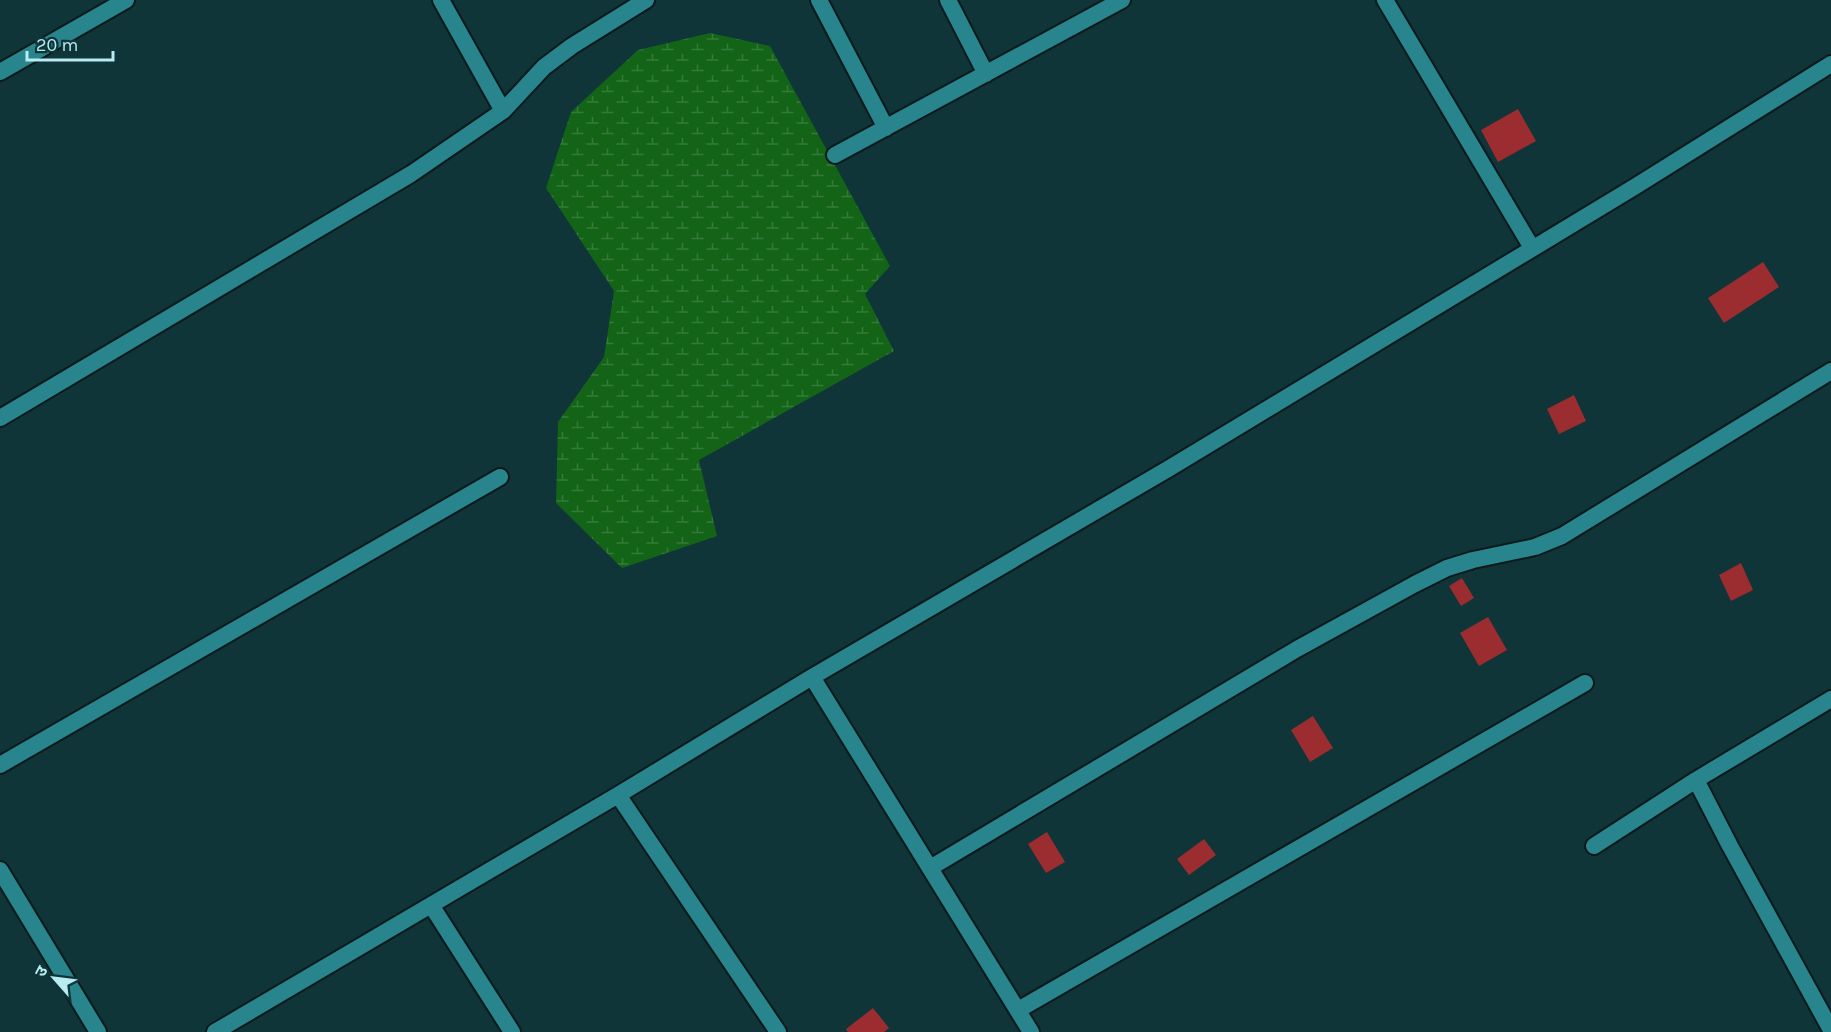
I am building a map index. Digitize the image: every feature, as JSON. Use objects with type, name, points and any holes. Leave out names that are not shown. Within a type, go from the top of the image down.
[{"type":"street","points":[[0,72],[126,0]]},
{"type":"street","points":[[441,0],[503,111]]},
{"type":"street","points":[[0,418],[411,174],[503,111],[544,68],[572,46],[646,0]]},
{"type":"street","points":[[819,0],[886,128]]},
{"type":"street","points":[[948,0],[986,74]]},
{"type":"street","points":[[835,155],[1122,0]]},
{"type":"street","points":[[1385,0],[1532,248]]},
{"type":"street","points":[[215,1032],[618,795],[812,677],[1168,469],[1831,64]]},
{"type":"street","points":[[930,868],[1297,649],[1415,584],[1447,568],[1535,547],[1562,536],[1831,371]]},
{"type":"street","points":[[0,765],[500,477]]},
{"type":"street","points":[[812,677],[1031,1032]]},
{"type":"street","points":[[1018,1010],[1585,682]]},
{"type":"street","points":[[1594,846],[1696,780],[1831,699]]},
{"type":"street","points":[[1696,780],[1831,1030]]},
{"type":"street","points":[[618,795],[778,1032]]},
{"type":"street","points":[[0,870],[98,1032]]},
{"type":"street","points":[[431,905],[512,1032]]},
{"type":"green space","points":[[710,33],[770,46],[890,266],[865,294],[894,351],[699,460],[717,536],[622,568],[556,503],[558,422],[604,357],[614,291],[546,188],[571,112],[638,50]]},
{"type":"building","points":[[1518,109],[1536,141],[1498,162],[1481,130]]},
{"type":"building","points":[[1763,262],[1779,287],[1724,323],[1708,298]]},
{"type":"building","points":[[1574,395],[1586,421],[1559,434],[1547,409]]},
{"type":"building","points":[[1741,563],[1753,590],[1731,601],[1719,575]]},
{"type":"building","points":[[1462,578],[1474,598],[1461,606],[1449,586]]},
{"type":"building","points":[[1488,617],[1507,650],[1479,666],[1460,633]]},
{"type":"building","points":[[1313,716],[1333,748],[1310,762],[1291,730]]},
{"type":"building","points":[[1047,832],[1065,862],[1046,873],[1028,844]]},
{"type":"building","points":[[1204,839],[1216,855],[1189,875],[1177,859]]},
{"type":"building","points":[[873,1008],[889,1028],[884,1032],[848,1032],[846,1029]]}]
